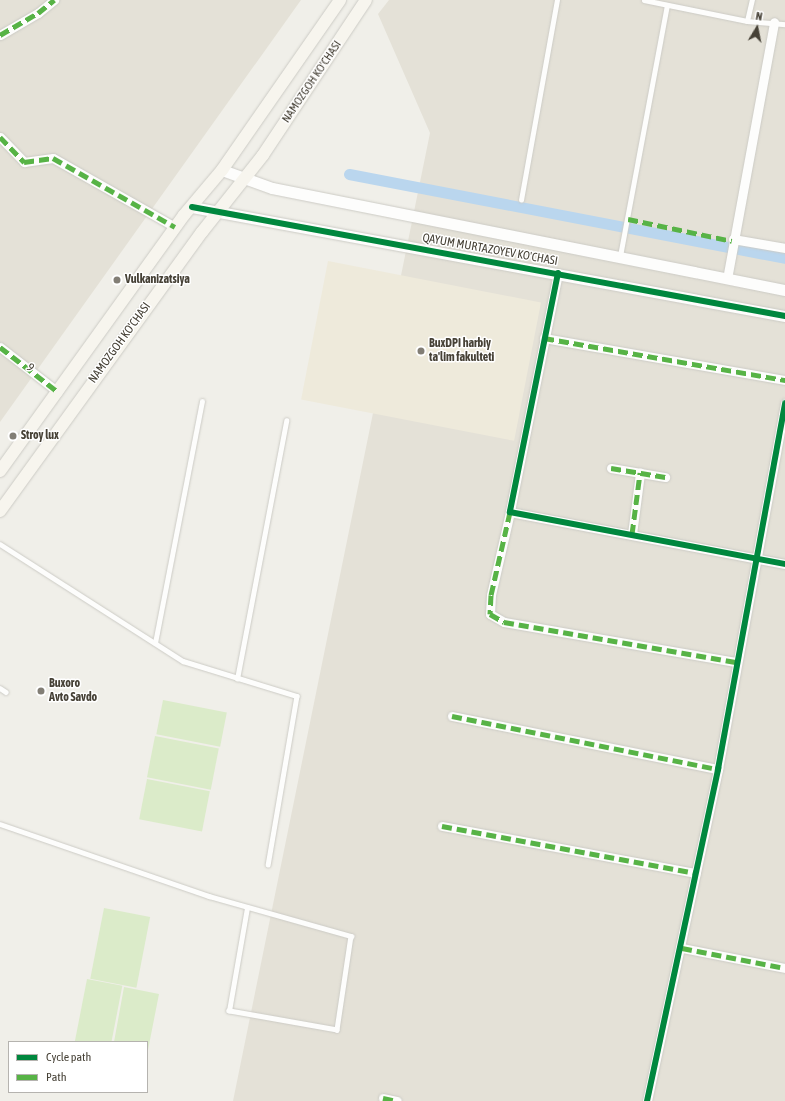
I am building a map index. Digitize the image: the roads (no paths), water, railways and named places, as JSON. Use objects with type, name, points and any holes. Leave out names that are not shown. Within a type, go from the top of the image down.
[{"type":"main road","name":"NAMOZGOH KO'CHASI","points":[[0,471],[176,227],[222,170],[340,0]]},
{"type":"main road","name":"NAMOZGOH KO'CHASI","points":[[0,511],[217,213],[263,155],[366,0]]},
{"type":"street","points":[[0,35],[38,13],[54,0]]},
{"type":"street","points":[[727,279],[774,22]]},
{"type":"street","points":[[0,137],[24,162],[53,158],[176,227]]},
{"type":"street","name":"QAYUM MURTAZOYEV KO'CHASI","points":[[222,170],[272,188],[785,290]]},
{"type":"street","name":"QAYUM MURTAZOYEV KO'CHASI","points":[[192,208],[558,273],[785,316]]},
{"type":"street","points":[[733,241],[785,248]]},
{"type":"street","points":[[558,273],[510,512],[491,595],[490,614],[504,622],[736,662]]},
{"type":"street","points":[[544,338],[785,380]]},
{"type":"street","name":"9","points":[[0,347],[58,392]]},
{"type":"street","points":[[647,1101],[682,948],[718,769],[736,662],[785,403]]},
{"type":"street","points":[[611,468],[664,477]]},
{"type":"street","points":[[632,534],[640,473]]},
{"type":"street","points":[[510,512],[785,564]]},
{"type":"street","points":[[452,716],[718,769]]},
{"type":"street","points":[[442,826],[696,873]]},
{"type":"street","points":[[682,948],[785,968]]},
{"type":"street","points":[[383,1098],[397,1101]]},
{"type":"lane","points":[[521,200],[557,0]]},
{"type":"lane","points":[[644,0],[747,21],[785,24]]},
{"type":"lane","points":[[747,21],[752,0]]},
{"type":"lane","points":[[620,258],[667,4]]},
{"type":"lane","points":[[155,644],[202,402]]},
{"type":"lane","points":[[237,678],[286,421]]},
{"type":"lane","points":[[0,544],[182,661],[297,696],[268,865]]},
{"type":"lane","points":[[0,688],[6,692]]},
{"type":"lane","points":[[0,824],[247,908],[351,936],[337,1030],[230,1011],[247,908]]},
{"type":"waterway","points":[[349,174],[785,258]]},
{"type":"place","name":"Vulkanizatsiya","points":[[117,280]]},
{"type":"place","name":"BuxDPI harbiy ta'lim fakulteti","points":[[421,351]]},
{"type":"place","name":"Stroy lux","points":[[13,436]]},
{"type":"place","name":"Buxoro Avto Savdo","points":[[41,691]]}]
